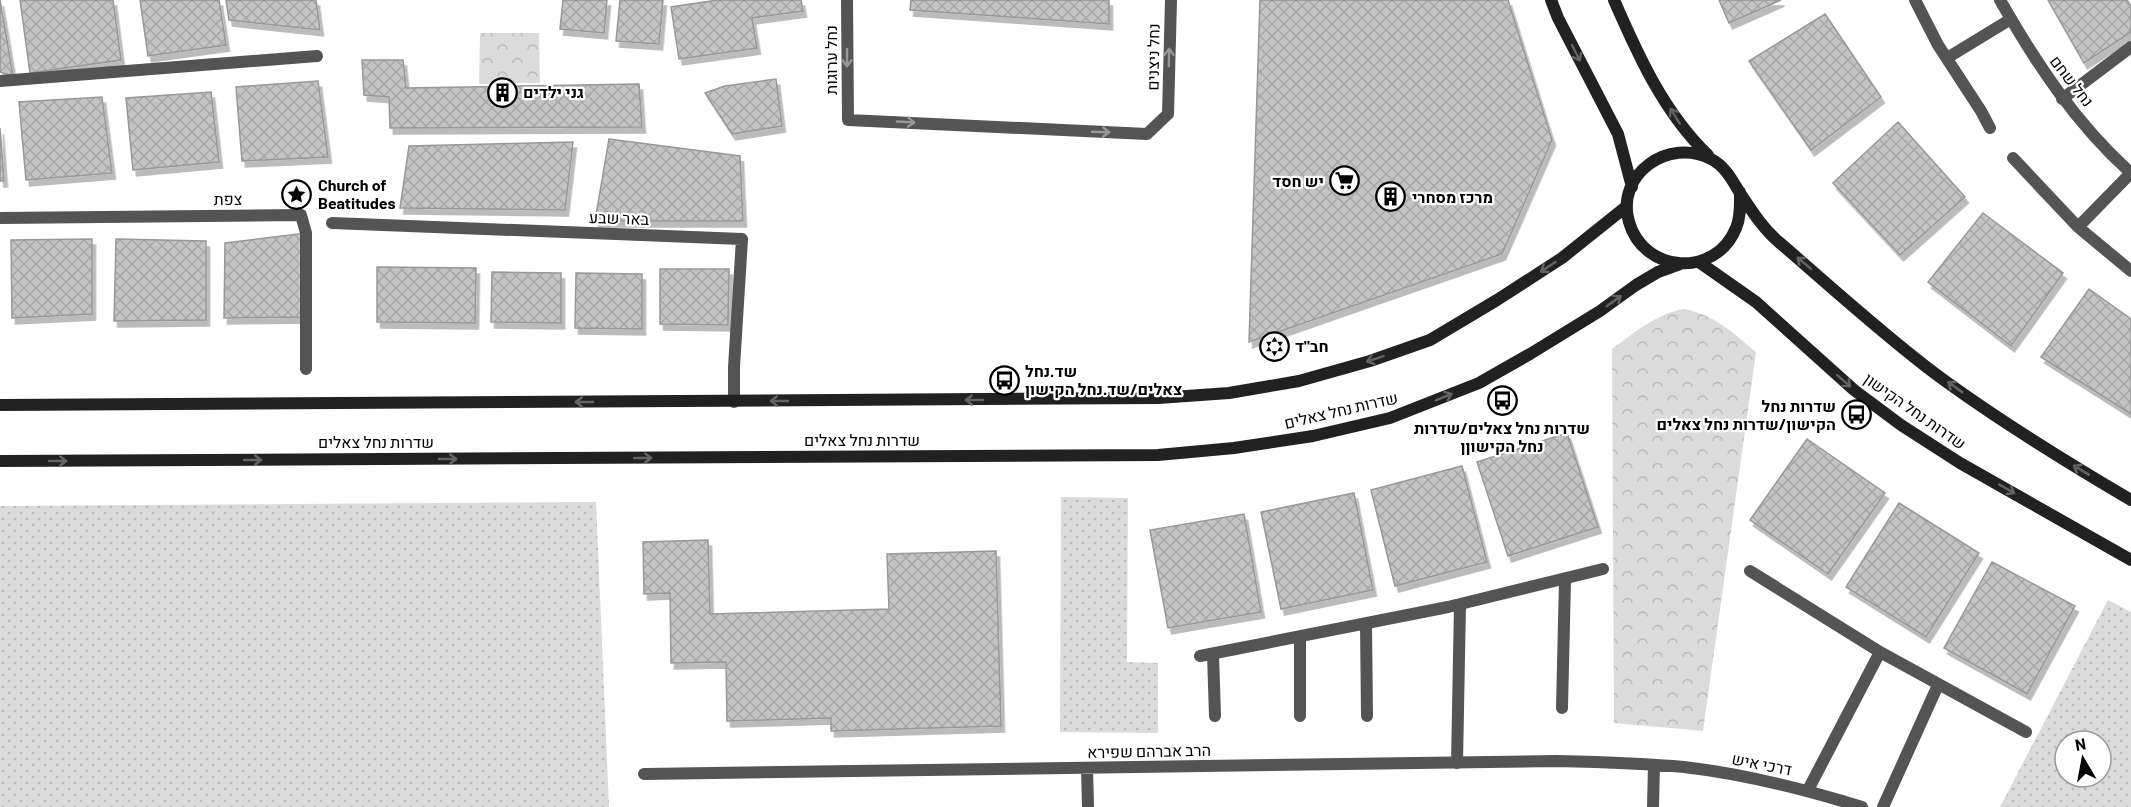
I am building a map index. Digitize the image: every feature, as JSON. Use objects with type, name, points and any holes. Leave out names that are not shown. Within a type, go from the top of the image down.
[{"type":"main road","points":[[1551,0],[1618,134],[1632,187]]},
{"type":"main road","points":[[1614,0],[1635,47],[1680,124],[1713,160],[1724,168],[1767,232],[1932,371],[2002,422],[2131,500]]},
{"type":"main road","points":[[1713,160],[1690,152],[1666,154],[1640,172],[1632,187],[1628,206],[1629,221],[1644,249],[1669,262],[1680,264],[1699,262],[1715,254],[1728,243],[1736,228],[1740,210],[1740,192]]},
{"type":"main road","points":[[0,405],[1158,398],[1229,393],[1299,381],[1370,361],[1430,340],[1562,258],[1628,206]]},
{"type":"main road","name":"שדרות נחל הקישון","points":[[1699,262],[1756,302],[1854,390],[1901,424],[1960,463],[2131,560]]},
{"type":"main road","name":"שדרות נחל צאלים","points":[[0,461],[1146,455],[1234,448],[1313,436],[1390,418],[1479,383],[1600,311],[1636,285],[1659,272],[1680,264]]},
{"type":"street","name":"נחל ערוגות","points":[[847,0],[848,120],[1147,134],[1168,114]]},
{"type":"street","name":"נחל ניצנים","points":[[1168,114],[1171,0]]},
{"type":"street","points":[[1915,0],[1990,128]]},
{"type":"street","name":"נחל שחם","points":[[2000,0],[2036,63],[2062,99],[2131,173]]},
{"type":"street","points":[[1947,58],[2011,19]]},
{"type":"street","points":[[2062,99],[2131,47]]},
{"type":"street","points":[[0,81],[317,56]]},
{"type":"street","points":[[2013,158],[2078,227],[2131,271]]},
{"type":"street","points":[[2078,227],[2131,173]]},
{"type":"street","name":"צפת","points":[[0,218],[301,215],[306,233],[306,369]]},
{"type":"street","name":"באר שבע","points":[[332,223],[742,239],[734,402]]},
{"type":"street","points":[[1200,656],[1460,604],[1603,569]]},
{"type":"street","points":[[1750,571],[1880,652],[2026,732]]},
{"type":"street","points":[[1562,708],[1565,579]]},
{"type":"street","points":[[1456,763],[1460,604]]},
{"type":"street","points":[[1366,624],[1367,716]]},
{"type":"street","points":[[1300,637],[1300,716]]},
{"type":"street","points":[[1808,790],[1880,652]]},
{"type":"street","points":[[1214,654],[1215,716]]},
{"type":"street","points":[[1883,807],[1938,685]]},
{"type":"street","name":"הרב אברהם שפירא","points":[[644,774],[1556,761],[1654,765]]},
{"type":"street","points":[[1653,807],[1654,765]]},
{"type":"street","name":"דרכי איש","points":[[1654,765],[1684,767],[1746,777],[1808,790],[1862,807]]},
{"type":"street","points":[[1087,768],[1088,807]]},
{"type":"green space","points":[[480,33],[539,33],[540,83],[479,84]]},
{"type":"green space","points":[[1683,309],[1714,320],[1756,352],[1703,731],[1614,723],[1612,349],[1654,320]]},
{"type":"green space","points":[[1061,497],[1128,498],[1127,662],[1158,663],[1158,733],[1060,732]]},
{"type":"green space","points":[[596,502],[609,807],[0,807],[0,506]]},
{"type":"green space","points":[[2108,600],[2131,612],[2131,807],[2000,807]]},
{"type":"building","points":[[0,0],[13,76],[0,72]]},
{"type":"building","points":[[20,0],[113,0],[121,60],[30,73]]},
{"type":"building","points":[[140,0],[219,0],[226,45],[148,56]]},
{"type":"building","points":[[226,0],[316,0],[320,30],[229,20]]},
{"type":"building","points":[[563,0],[607,0],[604,33],[560,29]]},
{"type":"building","points":[[620,0],[663,0],[659,44],[616,41]]},
{"type":"building","points":[[718,0],[801,0],[803,11],[752,18],[757,48],[679,59],[671,7]]},
{"type":"building","points":[[911,0],[1109,0],[1109,24],[910,10]]},
{"type":"building","name":"מרכז מסחרי","points":[[1260,0],[1508,0],[1552,140],[1502,254],[1249,342]]},
{"type":"building","points":[[1719,0],[1781,0],[1729,23]]},
{"type":"building","points":[[2048,0],[2127,0],[2131,6],[2131,32],[2084,63]]},
{"type":"building","points":[[1825,14],[1881,97],[1811,150],[1749,61]]},
{"type":"building","name":"גני ילדים","points":[[362,60],[403,60],[406,88],[639,84],[642,127],[390,128],[389,97],[364,95]]},
{"type":"building","points":[[776,79],[782,126],[732,134],[705,93],[725,86]]},
{"type":"building","points":[[318,81],[328,157],[242,161],[236,87]]},
{"type":"building","points":[[211,92],[219,162],[133,170],[126,98]]},
{"type":"building","points":[[102,97],[112,173],[26,180],[19,102]]},
{"type":"building","points":[[1898,122],[1965,197],[1900,255],[1833,183]]},
{"type":"building","points":[[0,128],[4,181],[0,181]]},
{"type":"building","points":[[609,139],[740,156],[743,221],[595,221]]},
{"type":"building","points":[[573,142],[565,210],[400,208],[409,146]]},
{"type":"building","points":[[1983,213],[2063,273],[2011,346],[1928,282]]},
{"type":"building","points":[[306,233],[303,317],[224,318],[225,243]]},
{"type":"building","points":[[92,239],[92,314],[12,318],[11,240]]},
{"type":"building","points":[[116,239],[206,241],[206,320],[114,321]]},
{"type":"building","points":[[377,267],[476,268],[475,323],[377,322]]},
{"type":"building","points":[[660,269],[729,269],[728,325],[660,324]]},
{"type":"building","points":[[492,272],[561,273],[561,323],[491,322]]},
{"type":"building","points":[[576,273],[642,274],[642,329],[575,328]]},
{"type":"building","points":[[2089,289],[2131,319],[2131,414],[2041,357]]},
{"type":"building","points":[[1567,433],[1598,527],[1508,556],[1477,462]]},
{"type":"building","points":[[1807,439],[1885,493],[1828,574],[1750,520]]},
{"type":"building","points":[[1462,466],[1487,562],[1395,586],[1371,490]]},
{"type":"building","points":[[1354,493],[1373,590],[1281,609],[1261,512]]},
{"type":"building","points":[[1899,503],[1979,553],[1926,637],[1846,587]]},
{"type":"building","points":[[1244,514],[1261,612],[1168,628],[1150,530]]},
{"type":"building","points":[[708,540],[710,614],[889,609],[887,554],[996,551],[1001,726],[831,731],[831,718],[727,721],[726,662],[671,663],[670,593],[644,594],[643,542]]},
{"type":"building","points":[[1992,562],[2075,606],[2027,694],[1944,648]]},
{"type":"place","name":"גני ילדים","points":[[502,92]]},
{"type":"place","name":"יש חסד","points":[[1345,181]]},
{"type":"place","name":"Church of Beatitudes","points":[[297,194]]},
{"type":"place","name":"מרכז מסחרי","points":[[1391,197]]},
{"type":"place","name":"חב\"ד","points":[[1274,346]]},
{"type":"place","name":"שד.נחל צאלים/שד.נחל הקישון","points":[[1004,380]]},
{"type":"place","name":"שדרות נחל צאלים/שדרות נחל הקישוןן","points":[[1502,400]]},
{"type":"place","name":"שדרות נחל הקישון/שדרות נחל צאלים","points":[[1857,415]]}]
